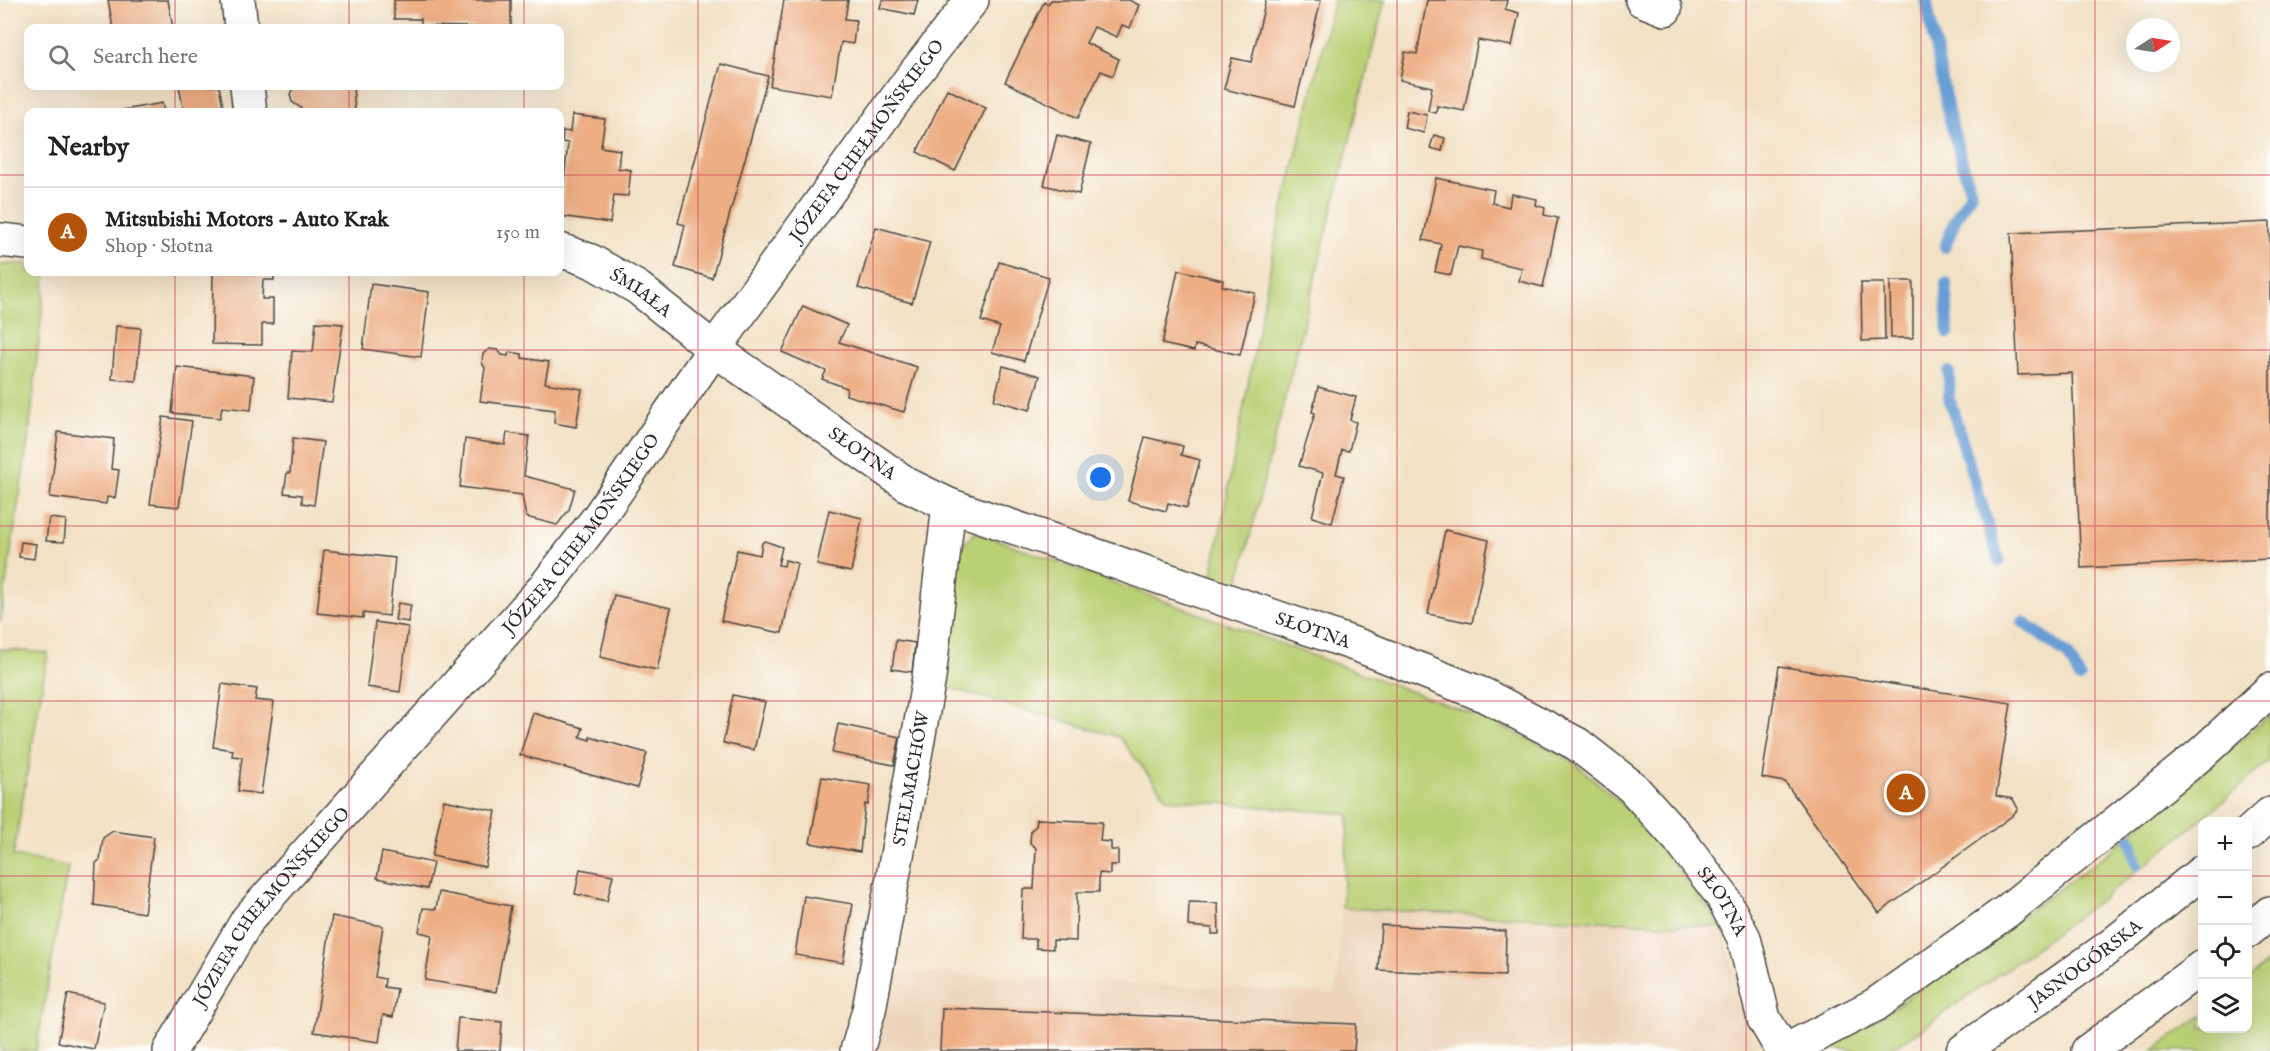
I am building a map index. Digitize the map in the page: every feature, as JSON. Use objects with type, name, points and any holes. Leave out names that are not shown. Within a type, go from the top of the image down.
[{"type":"street","points":[[238,0],[241,24]]},
{"type":"street","name":"JÓZEFA CHEŁMOŃSKIEGO","points":[[170,1051],[248,919],[544,588],[642,456],[714,349],[909,81],[972,0]]},
{"type":"street","points":[[247,90],[250,108]]},
{"type":"street","points":[[0,240],[24,243]]},
{"type":"street","name":"ŚMIAŁA","points":[[564,251],[591,261],[638,288],[714,349]]},
{"type":"street","name":"SŁOTNA","points":[[714,349],[908,485],[949,505],[1371,650],[1484,694],[1577,744],[1632,787],[1679,840],[1722,896],[1744,938],[1764,1019],[1784,1051]]},
{"type":"street","name":"STELMACHÓW","points":[[857,1051],[869,1010],[929,678],[949,505]]},
{"type":"street","points":[[1784,1051],[1875,1005],[2007,910],[2201,754],[2270,690]]},
{"type":"street","points":[[2252,830],[2270,814]]},
{"type":"street","name":"JASNOGÓRSKA","points":[[1963,1051],[2112,945],[2198,875]]},
{"type":"street","points":[[2252,927],[2270,913]]},
{"type":"street","points":[[2088,1051],[2198,970]]},
{"type":"shaded area","points":[[1342,908],[1722,927],[1746,1003],[1752,1051],[866,1051],[885,971],[1336,994]]},
{"type":"green space","points":[[1334,0],[1385,0],[1237,588],[1210,584],[1276,238]]},
{"type":"green space","points":[[24,263],[24,276],[46,276],[29,435],[0,622],[0,265]]},
{"type":"green space","points":[[976,532],[1486,719],[1570,759],[1639,819],[1722,927],[1342,908],[1349,814],[1167,799],[1119,737],[943,686],[956,549]]},
{"type":"green space","points":[[0,649],[48,653],[13,856],[68,866],[36,1051],[0,1051]]},
{"type":"green space","points":[[2270,715],[2270,760],[2204,817],[2198,817],[2196,824],[2078,917],[1898,1044],[1876,1051],[1847,1050],[1832,1046],[1895,1007],[2102,858]]},
{"type":"green space","points":[[2270,960],[2270,1048],[2267,1051],[2153,1051],[2198,1018],[2198,1033],[2252,1033],[2252,976]]},
{"type":"building","points":[[108,0],[168,0],[172,24],[112,24]]},
{"type":"building","points":[[394,0],[511,0],[511,24],[421,24],[421,19],[394,19]]},
{"type":"building","points":[[784,0],[848,0],[845,19],[856,20],[853,44],[841,42],[832,96],[770,86]]},
{"type":"building","points":[[882,0],[918,0],[914,15],[880,8]]},
{"type":"building","points":[[1051,0],[1129,0],[1139,5],[1130,28],[1122,25],[1117,37],[1094,27],[1086,43],[1119,59],[1113,76],[1101,71],[1078,118],[1005,82],[1044,2],[1048,4]]},
{"type":"building","points":[[1266,0],[1321,0],[1295,106],[1224,89],[1232,58],[1251,62]]},
{"type":"building","points":[[1427,0],[1507,0],[1505,9],[1519,13],[1512,46],[1478,40],[1464,111],[1437,106],[1436,113],[1428,111],[1432,87],[1400,80],[1405,52],[1417,54]]},
{"type":"building","points":[[721,64],[768,76],[712,278],[675,267],[685,225],[678,223]]},
{"type":"building","points":[[947,89],[986,108],[955,171],[917,152]]},
{"type":"building","points":[[180,90],[220,90],[223,108],[183,108]]},
{"type":"building","points":[[292,90],[353,90],[355,108],[301,108],[292,102],[290,94]]},
{"type":"building","points":[[162,103],[163,108],[134,108]]},
{"type":"building","points":[[1407,111],[1427,115],[1424,133],[1404,128]]},
{"type":"building","points":[[572,115],[605,119],[601,147],[620,150],[618,168],[631,170],[628,196],[614,195],[610,223],[564,217],[564,180],[568,143],[564,142],[564,131],[570,132]]},
{"type":"building","points":[[1057,135],[1091,144],[1079,194],[1044,185]]},
{"type":"building","points":[[1434,135],[1445,138],[1442,151],[1430,148]]},
{"type":"building","points":[[1436,178],[1494,190],[1492,203],[1509,207],[1511,194],[1537,199],[1536,205],[1545,208],[1544,215],[1558,218],[1543,287],[1519,281],[1522,268],[1481,259],[1482,251],[1458,246],[1451,275],[1435,272],[1441,244],[1423,240]]},
{"type":"building","points":[[2270,222],[2270,559],[2081,568],[2072,373],[2018,375],[2011,233]]},
{"type":"building","points":[[876,227],[930,242],[912,303],[858,288]]},
{"type":"building","points":[[999,262],[1049,277],[1024,361],[992,352],[1000,327],[981,321]]},
{"type":"building","points":[[1178,270],[1223,280],[1222,286],[1255,293],[1240,355],[1195,345],[1194,351],[1162,344]]},
{"type":"building","points":[[213,276],[274,276],[274,280],[263,280],[262,299],[273,299],[273,324],[262,324],[262,345],[212,344]]},
{"type":"building","points":[[1890,281],[1913,281],[1913,338],[1891,338]]},
{"type":"building","points":[[1861,283],[1884,283],[1885,340],[1862,341]]},
{"type":"building","points":[[371,284],[429,292],[421,357],[363,349]]},
{"type":"building","points":[[803,306],[847,325],[839,342],[917,367],[904,412],[846,395],[847,388],[822,379],[826,371],[782,352]]},
{"type":"building","points":[[316,322],[343,324],[332,402],[288,398],[292,351],[313,352]]},
{"type":"building","points":[[116,326],[141,328],[136,381],[112,379]]},
{"type":"building","points":[[489,349],[498,350],[502,355],[508,356],[509,352],[522,354],[522,358],[549,362],[545,383],[582,389],[576,427],[554,423],[555,410],[480,401],[485,368],[482,363],[483,354]]},
{"type":"building","points":[[1003,366],[1040,376],[1030,410],[994,400]]},
{"type":"building","points":[[177,367],[254,376],[251,410],[222,407],[220,418],[172,413]]},
{"type":"building","points":[[1318,387],[1356,397],[1350,420],[1356,422],[1349,451],[1342,450],[1336,474],[1344,476],[1332,523],[1312,517],[1323,473],[1299,466],[1315,413],[1312,412]]},
{"type":"building","points":[[163,417],[192,421],[179,507],[150,504]]},
{"type":"building","points":[[58,432],[114,439],[111,469],[119,470],[115,498],[107,497],[106,504],[50,497]]},
{"type":"building","points":[[507,433],[529,436],[524,476],[575,489],[569,510],[557,525],[526,517],[522,495],[460,487],[465,439],[505,445]]},
{"type":"building","points":[[1145,437],[1183,446],[1181,455],[1200,460],[1187,508],[1168,503],[1166,511],[1128,501]]},
{"type":"building","points":[[293,438],[323,442],[314,505],[302,503],[302,495],[284,493],[287,473],[290,473]]},
{"type":"building","points":[[829,510],[862,518],[851,572],[817,565]]},
{"type":"building","points":[[49,518],[66,520],[64,542],[46,541]]},
{"type":"building","points":[[1445,530],[1489,540],[1472,623],[1428,614]]},
{"type":"building","points":[[765,541],[782,547],[778,565],[784,566],[785,560],[797,563],[782,633],[721,621],[737,550],[760,555],[762,543]]},
{"type":"building","points":[[21,542],[36,544],[34,559],[19,557]]},
{"type":"building","points":[[324,550],[395,558],[389,616],[363,613],[363,618],[317,613]]},
{"type":"building","points":[[614,595],[671,608],[657,670],[600,657]]},
{"type":"building","points":[[398,603],[411,605],[408,622],[395,620]]},
{"type":"building","points":[[375,622],[408,627],[400,692],[367,687]]},
{"type":"building","points":[[896,640],[915,643],[912,672],[892,669]]},
{"type":"building","points":[[1779,666],[2011,703],[1996,796],[2013,799],[2018,809],[2012,816],[1879,913],[1785,782],[1762,778]]},
{"type":"building","points":[[222,684],[257,689],[255,700],[274,702],[261,794],[238,791],[242,757],[232,756],[233,750],[213,747]]},
{"type":"building","points":[[733,695],[765,702],[754,750],[723,743]]},
{"type":"building","points":[[533,713],[583,728],[580,737],[590,740],[590,737],[647,753],[637,788],[520,755]]},
{"type":"building","points":[[838,724],[900,737],[894,765],[832,753]]},
{"type":"building","points":[[822,777],[871,785],[868,805],[865,804],[860,852],[810,843]]},
{"type":"building","points":[[444,800],[496,811],[485,867],[432,856]]},
{"type":"building","points":[[1037,819],[1102,822],[1100,841],[1111,842],[1111,850],[1118,850],[1118,865],[1110,865],[1110,874],[1099,873],[1099,892],[1077,892],[1076,941],[1053,940],[1053,949],[1036,948],[1036,939],[1021,939],[1023,889],[1034,889],[1036,848],[1030,843],[1031,830],[1036,826]]},
{"type":"building","points":[[113,831],[154,837],[144,913],[94,905],[96,863],[100,860],[103,838]]},
{"type":"building","points":[[382,852],[433,863],[427,889],[377,878]]},
{"type":"building","points":[[580,869],[613,875],[607,901],[575,894]]},
{"type":"building","points":[[439,892],[511,906],[496,992],[425,980],[432,935],[419,932],[423,908],[436,909]]},
{"type":"building","points":[[804,896],[853,904],[843,963],[795,955]]},
{"type":"building","points":[[1189,902],[1218,903],[1219,934],[1212,934],[1212,928],[1188,926]]},
{"type":"building","points":[[332,916],[383,926],[375,977],[385,979],[384,987],[397,989],[393,1017],[383,1015],[379,1042],[314,1032]]},
{"type":"building","points":[[1381,925],[1506,931],[1505,976],[1378,970]]},
{"type":"building","points":[[68,994],[104,1002],[94,1049],[58,1042]]},
{"type":"building","points":[[942,1008],[1356,1024],[1354,1051],[940,1051]]},
{"type":"building","points":[[458,1018],[502,1022],[500,1051],[455,1051]]},
{"type":"waterway","points":[[1926,0],[1949,116],[1971,193],[1955,220],[1945,247]]},
{"type":"waterway","points":[[1946,283],[1948,333]]},
{"type":"waterway","points":[[1949,372],[1949,398],[1999,561]]},
{"type":"waterway","points":[[2023,622],[2068,655],[2080,678]]},
{"type":"waterway","points":[[2130,838],[2137,865]]},
{"type":"place","name":"Mitsubishi Motors - Auto Krak","points":[[1906,793]]}]
